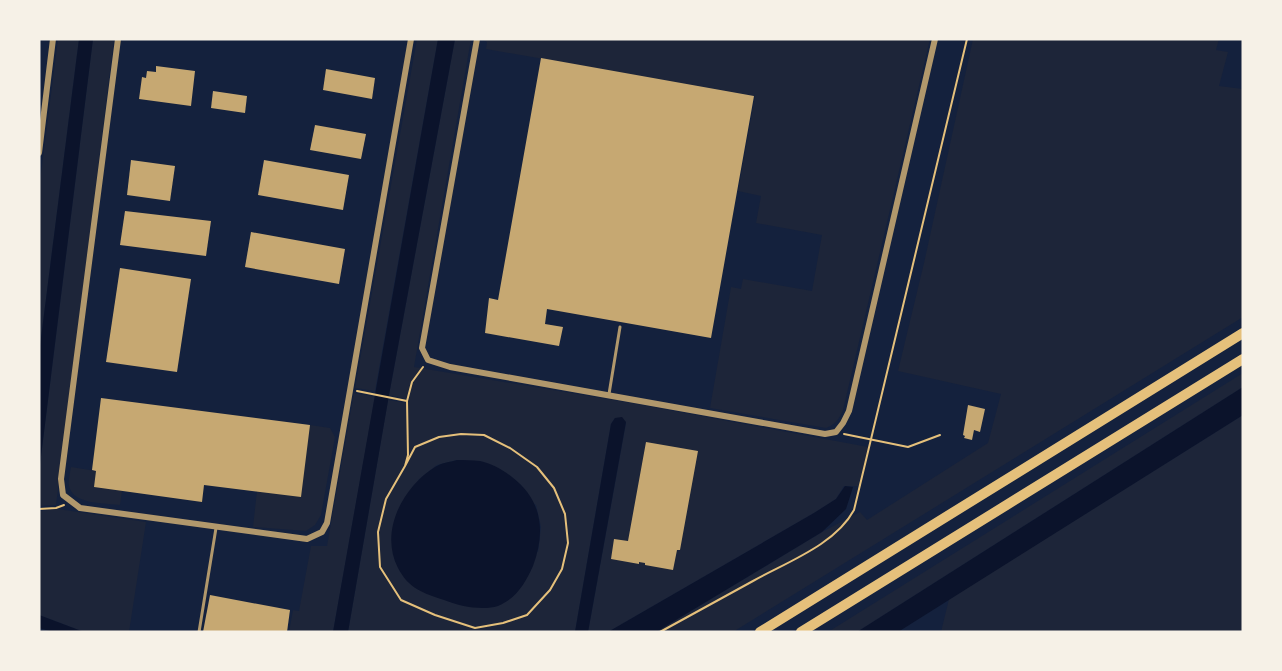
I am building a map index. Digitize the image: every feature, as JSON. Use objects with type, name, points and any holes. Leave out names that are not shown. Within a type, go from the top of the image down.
[{"type":"highway","points":[[760,632],[1243,333]]},
{"type":"highway","points":[[801,632],[1243,358]]},
{"type":"street","points":[[39,153],[53,39]]},
{"type":"street","points":[[118,39],[61,479],[63,495],[80,507],[307,539],[322,532],[327,523],[411,39]]},
{"type":"street","points":[[477,39],[422,348],[428,360],[450,367],[825,434],[836,432],[849,411],[935,39]]},
{"type":"lane","points":[[608,395],[620,327]]},
{"type":"lane","points":[[199,632],[217,526]]},
{"type":"path","points":[[660,632],[814,548],[839,530],[854,510],[968,39]]},
{"type":"path","points":[[405,466],[415,447],[439,437],[461,434],[484,435],[510,448],[537,467],[554,488],[565,514],[568,543],[562,569],[550,590],[527,615],[503,623],[474,628],[435,615],[401,600],[381,567],[378,532],[386,499],[405,466],[408,455],[407,401],[412,382],[428,360]]},
{"type":"path","points":[[349,390],[407,401]]},
{"type":"path","points":[[836,432],[908,447],[940,435]]},
{"type":"path","points":[[39,509],[56,508],[72,502]]},
{"type":"shaded area","points":[[58,39],[79,39],[39,354],[39,189]]},
{"type":"shaded area","points":[[79,39],[93,39],[39,472],[39,354]]},
{"type":"shaded area","points":[[93,39],[114,39],[56,505],[39,506],[39,472]]},
{"type":"shaded area","points":[[417,39],[438,39],[375,391],[355,388]]},
{"type":"shaded area","points":[[438,39],[455,39],[348,632],[333,632]]},
{"type":"shaded area","points":[[455,39],[471,39],[414,367],[631,403],[868,447],[859,486],[844,486],[836,499],[814,513],[608,632],[588,632],[626,423],[615,418],[611,424],[575,632],[348,632],[388,400],[407,403],[410,385],[406,399],[389,395]],"holes":[[[457,460],[536,505],[541,527],[538,552],[418,480],[437,465]]]},
{"type":"shaded area","points":[[482,39],[930,39],[843,410],[835,423],[826,428],[710,408],[731,287],[741,289],[743,279],[812,291],[822,235],[756,223],[761,196],[738,191],[755,96],[486,49],[487,42]]},
{"type":"shaded area","points":[[973,39],[1219,39],[1216,50],[1228,52],[1219,86],[1243,89],[1243,317],[733,632],[656,632],[822,532],[860,512],[867,520],[988,443],[1001,394],[898,371]]},
{"type":"shaded area","points":[[1243,373],[1243,387],[857,632],[828,632]]},
{"type":"shaded area","points":[[1243,387],[1243,415],[898,632],[857,632]]},
{"type":"shaded area","points":[[354,393],[375,397],[333,632],[289,632],[293,610],[299,611],[311,546],[327,546]]},
{"type":"shaded area","points":[[1243,415],[1243,632],[941,632],[949,599]]},
{"type":"shaded area","points":[[622,417],[626,422],[588,632],[575,632],[611,424],[615,418]]},
{"type":"shaded area","points":[[310,425],[330,428],[335,437],[321,515],[315,525],[306,531],[253,527],[257,491]]},
{"type":"shaded area","points":[[457,460],[484,462],[508,474],[530,496],[539,517],[539,541],[533,566],[520,589],[498,606],[478,608],[463,606],[423,592],[412,586],[402,575],[393,554],[391,539],[393,525],[404,498],[423,476],[435,467]]},
{"type":"shaded area","points":[[71,467],[96,471],[94,487],[122,491],[120,505],[91,502],[77,497],[69,486]]},
{"type":"shaded area","points":[[845,486],[853,487],[846,509],[822,532],[656,632],[608,632],[814,513],[836,499]]},
{"type":"shaded area","points":[[58,509],[146,522],[129,632],[84,632],[39,615],[39,511]]},
{"type":"shaded area","points":[[39,615],[84,632],[53,632],[39,628]]},
{"type":"building","points":[[541,58],[754,96],[711,338],[547,309],[545,324],[563,327],[559,346],[485,333],[489,298],[498,300]]},
{"type":"building","points":[[156,66],[195,71],[191,106],[139,99],[142,77],[146,78],[147,71],[156,72]]},
{"type":"building","points":[[326,69],[375,78],[372,99],[323,90]]},
{"type":"building","points":[[213,91],[247,96],[245,113],[211,108]]},
{"type":"building","points":[[315,125],[366,134],[361,159],[310,150]]},
{"type":"building","points":[[131,160],[175,166],[170,201],[127,195]]},
{"type":"building","points":[[264,160],[349,175],[343,210],[258,195]]},
{"type":"building","points":[[125,211],[211,221],[206,256],[120,245]]},
{"type":"building","points":[[251,232],[345,249],[339,284],[245,267]]},
{"type":"building","points":[[120,268],[191,279],[177,372],[106,362]]},
{"type":"building","points":[[101,398],[310,425],[301,497],[204,485],[202,502],[94,487],[96,471],[92,470]]},
{"type":"building","points":[[968,405],[985,409],[980,432],[974,430],[972,440],[964,438],[963,435]]},
{"type":"building","points":[[646,442],[698,451],[680,550],[677,550],[673,570],[645,565],[645,563],[611,559],[614,539],[628,541]]},
{"type":"building","points":[[210,595],[290,610],[287,632],[203,632]]}]
